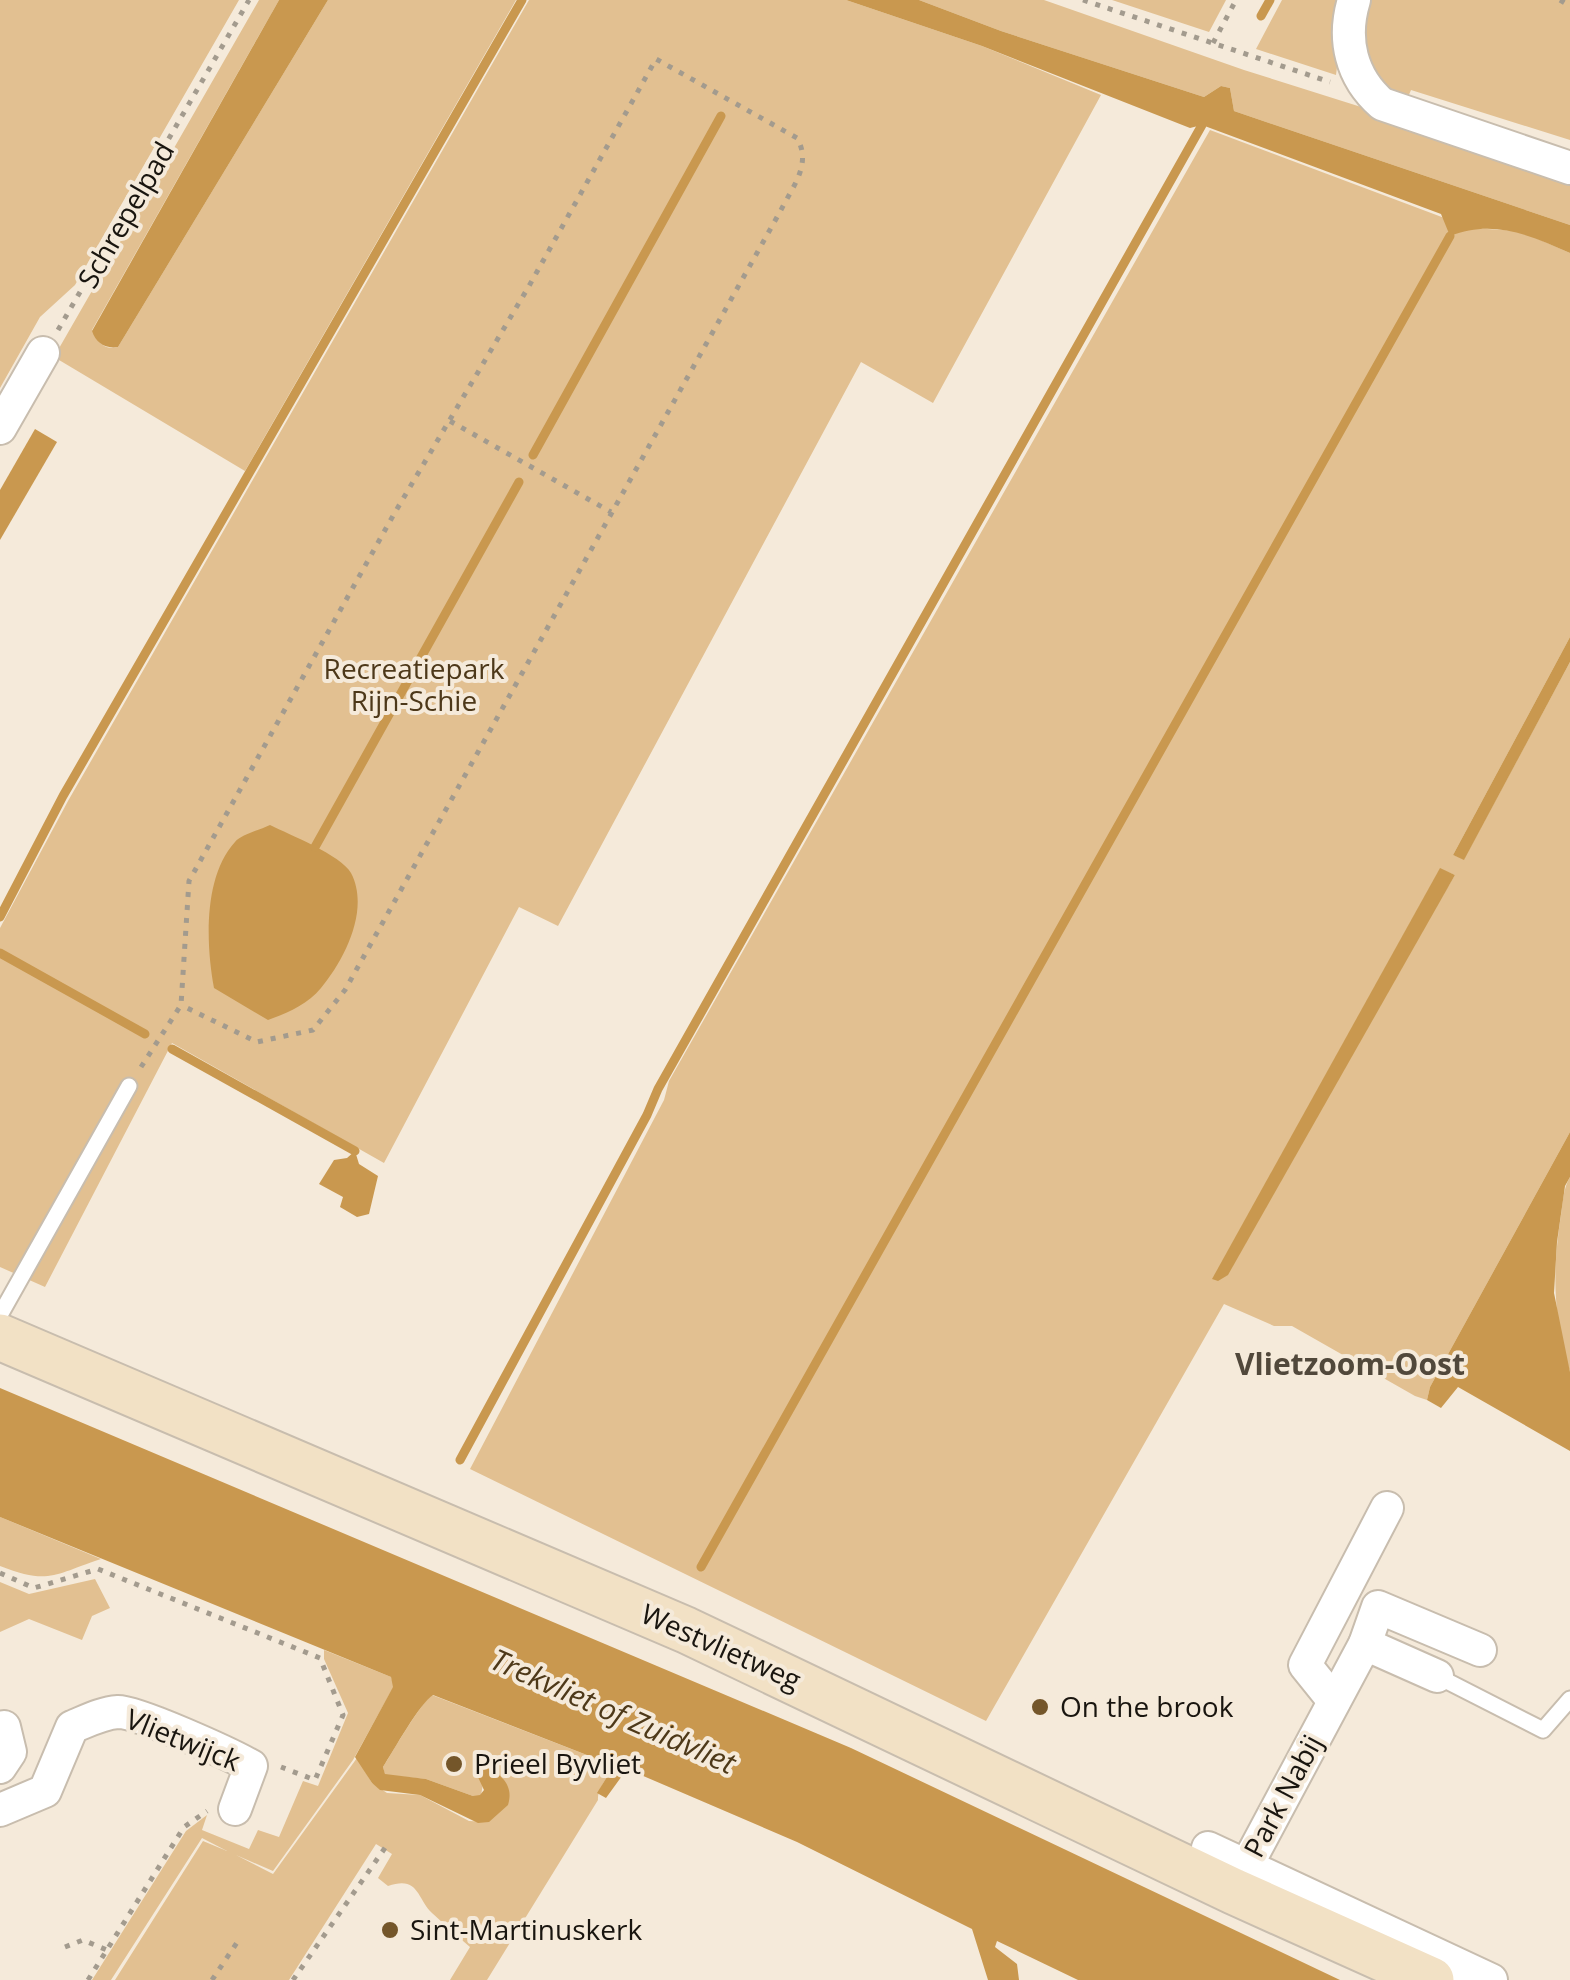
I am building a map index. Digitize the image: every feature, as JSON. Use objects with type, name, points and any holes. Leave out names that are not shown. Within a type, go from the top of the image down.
[{"type":"street","points":[[1354,0],[1348,34],[1362,84],[1373,96],[1392,110],[1570,168]]},
{"type":"street","points":[[0,428],[43,353]]},
{"type":"street","name":"Westvlietweg","points":[[0,1336],[686,1630],[1239,1877],[1491,1980]]},
{"type":"street","name":"Park Nabij","points":[[1334,1701],[1304,1665],[1387,1508]]},
{"type":"street","points":[[1344,1591],[1480,1650]]},
{"type":"street","name":"Park Nabij","points":[[1239,1877],[1365,1644],[1378,1607]]},
{"type":"street","points":[[1365,1644],[1437,1676]]},
{"type":"street","name":"Vlietwijck","points":[[0,1810],[45,1791],[72,1726],[122,1712],[228,1753],[250,1766],[235,1809]]},
{"type":"street","points":[[0,1766],[10,1752],[4,1727]]},
{"type":"street","name":"Westvlietweg","points":[[1208,1848],[1239,1877],[1431,1980]]},
{"type":"lane","points":[[0,1315],[129,1086]]},
{"type":"lane","points":[[1437,1676],[1543,1730],[1570,1699]]},
{"type":"path","name":"Schrepelpad","points":[[43,353],[249,0]]},
{"type":"path","points":[[1083,0],[1330,82],[1362,84]]},
{"type":"path","points":[[1213,44],[1236,0]]},
{"type":"path","points":[[1560,0],[1570,6]]},
{"type":"path","points":[[129,1086],[181,1004],[190,881],[656,58],[798,138],[804,161],[781,210],[345,990],[313,1030],[257,1042],[181,1004]]},
{"type":"path","points":[[450,421],[611,512]]},
{"type":"path","points":[[0,1573],[34,1588],[98,1569],[320,1658],[344,1715],[315,1780],[262,1760],[250,1766]]},
{"type":"path","points":[[88,1980],[184,1827],[205,1811],[235,1809]]},
{"type":"path","points":[[293,1980],[387,1846]]},
{"type":"path","points":[[212,1980],[240,1938]]},
{"type":"path","points":[[65,1947],[83,1940],[107,1950]]},
{"type":"green space","points":[[0,0],[239,0],[75,285],[40,317],[0,388]]},
{"type":"green space","points":[[259,0],[279,0],[92,330],[105,346],[118,347],[328,0],[516,0],[245,471],[54,357]]},
{"type":"green space","name":"Recreatiepark Rijn-Schie","points":[[529,0],[846,0],[982,46],[1101,95],[933,403],[861,362],[558,926],[519,907],[384,1163],[172,1043],[45,1287],[0,1267],[0,928],[68,801]]},
{"type":"green space","points":[[919,0],[1044,0],[1244,70],[1570,173],[1570,225],[1234,111],[1230,88],[1221,86],[1204,97]]},
{"type":"green space","points":[[1112,0],[1226,0],[1209,32]]},
{"type":"green space","points":[[1282,0],[1570,0],[1570,140],[1411,90],[1405,104],[1358,73],[1337,67],[1336,75],[1256,49]]},
{"type":"green space","points":[[1210,130],[1471,228],[1520,231],[1570,253],[1570,637],[1453,855],[1464,859],[1570,662],[1570,1132],[1430,1387],[1427,1400],[1292,1326],[1274,1326],[1224,1304],[986,1721],[470,1469],[664,1100],[669,1081]],"holes":[[[1440,869],[1455,875],[1213,1279]]]},
{"type":"green space","points":[[1570,1177],[1570,1372],[1557,1313],[1555,1275],[1563,1200]]},
{"type":"green space","points":[[0,1517],[101,1559],[51,1576],[30,1575],[0,1566]]},
{"type":"green space","points":[[95,1579],[110,1608],[92,1616],[82,1640],[29,1619],[0,1632],[0,1582],[29,1594]]},
{"type":"green space","points":[[324,1650],[391,1677],[394,1686],[353,1760],[273,1871],[236,1855],[273,1874],[357,1758],[372,1783],[387,1793],[420,1795],[469,1821],[489,1822],[483,1783],[481,1796],[473,1796],[426,1779],[385,1775],[383,1767],[432,1695],[610,1764],[598,1800],[487,1980],[450,1980],[470,1947],[432,1913],[412,1886],[388,1886],[378,1878],[392,1854],[376,1844],[289,1980],[115,1980],[203,1841],[227,1851],[202,1838],[111,1980],[92,1980],[186,1831],[207,1815],[202,1830],[249,1849],[258,1830],[279,1837],[303,1781],[318,1786],[348,1713],[324,1659]]},
{"type":"water","points":[[279,0],[328,0],[118,347],[102,344],[92,331]]},
{"type":"water","points":[[846,0],[919,0],[1204,97],[1221,86],[1230,88],[1234,111],[1570,225],[1570,253],[1511,231],[1481,229],[1450,236],[1441,214],[1202,125],[1190,128],[982,46]]},
{"type":"water","points":[[35,429],[57,442],[0,540],[0,490]]},
{"type":"water","points":[[1570,637],[1570,662],[1464,860],[1453,855]]},
{"type":"water","points":[[270,825],[345,866],[351,873],[358,902],[346,948],[321,988],[303,1004],[268,1020],[214,988],[209,932],[212,892],[225,857],[238,839]]},
{"type":"water","points":[[1440,868],[1455,875],[1228,1275],[1218,1281],[1212,1279]]},
{"type":"water","points":[[1570,1132],[1570,1177],[1565,1186],[1557,1242],[1554,1293],[1570,1372],[1570,1451],[1458,1387],[1441,1408],[1427,1400],[1430,1387]]},
{"type":"water","points":[[355,1151],[359,1164],[378,1176],[369,1214],[357,1217],[340,1207],[343,1197],[319,1184],[334,1160],[347,1158]]},
{"type":"water","name":"Trekvliet of Zuidvliet","points":[[0,1388],[851,1748],[1340,1980],[1078,1980],[997,1941],[995,1947],[1017,1964],[1019,1980],[988,1980],[972,1929],[797,1842],[627,1769],[606,1798],[597,1793],[610,1772],[610,1764],[433,1695],[414,1717],[383,1767],[385,1774],[426,1779],[473,1796],[484,1790],[477,1775],[485,1767],[505,1782],[508,1805],[489,1822],[478,1823],[420,1795],[380,1790],[355,1757],[393,1687],[391,1677],[0,1517]]},
{"type":"waterway","points":[[0,917],[63,796],[522,0]]},
{"type":"waterway","points":[[1261,16],[1270,0]]},
{"type":"waterway","points":[[533,455],[721,116]]},
{"type":"waterway","points":[[460,1460],[658,1089],[1202,125]]},
{"type":"waterway","points":[[701,1567],[1450,236]]},
{"type":"waterway","points":[[315,847],[519,482]]},
{"type":"waterway","points":[[0,953],[145,1034]]},
{"type":"waterway","points":[[172,1049],[355,1151]]},
{"type":"place","name":"On the brook","points":[[1040,1707]]},
{"type":"place","name":"Prieel Byvliet","points":[[454,1764]]},
{"type":"place","name":"Sint-Martinuskerk","points":[[390,1930]]},
{"type":"district","name":"Vlietzoom-Oost","points":[[1350,1365]]}]
